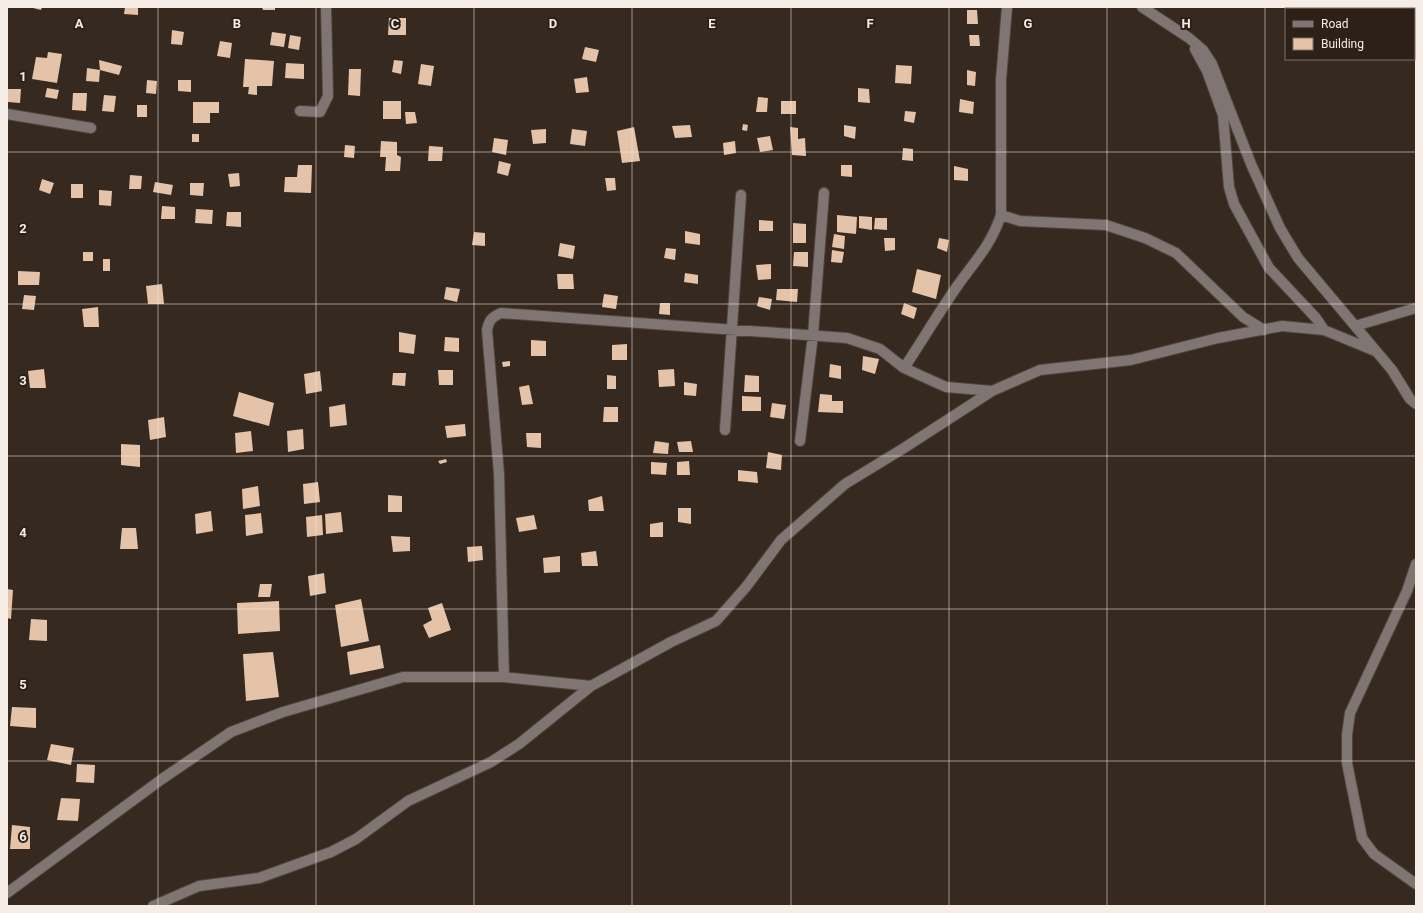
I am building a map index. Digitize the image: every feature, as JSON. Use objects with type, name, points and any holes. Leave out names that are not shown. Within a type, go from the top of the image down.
[{"type":"street","points":[[300,111],[320,112],[328,96],[326,7]]},
{"type":"street","points":[[904,368],[958,285],[982,255],[997,228],[1001,215],[1001,80],[1006,7]]},
{"type":"street","points":[[1142,7],[1189,38],[1203,50],[1212,64],[1251,164],[1280,228],[1298,258],[1392,370],[1410,399],[1416,404]]},
{"type":"street","points":[[1189,38],[1207,71],[1223,115],[1228,187],[1234,204],[1269,268],[1316,318],[1324,330]]},
{"type":"street","points":[[7,114],[91,128]]},
{"type":"street","points":[[800,441],[813,335],[824,193]]},
{"type":"street","points":[[725,430],[741,195]]},
{"type":"street","points":[[1001,215],[1020,221],[1106,225],[1145,238],[1176,253],[1243,317],[1264,330]]},
{"type":"street","points":[[1355,326],[1416,308]]},
{"type":"street","points":[[504,677],[499,474],[486,330],[488,322],[492,316],[501,313],[847,338],[880,349],[904,368],[946,387],[992,391]]},
{"type":"street","points":[[153,906],[199,886],[259,878],[331,852],[356,839],[408,801],[491,762],[519,744],[590,686],[671,642],[716,621],[746,587],[780,540],[845,484],[992,391],[1040,370],[1131,360],[1218,338],[1282,326],[1324,330],[1377,352]]},
{"type":"street","points":[[1416,564],[1407,591],[1350,714],[1347,735],[1347,763],[1362,838],[1374,854],[1416,884]]},
{"type":"street","points":[[7,893],[162,779],[231,732],[283,712],[403,677],[504,677],[590,686]]},
{"type":"building","points":[[29,7],[42,7],[41,10]]},
{"type":"building","points":[[125,7],[138,7],[138,15],[124,14]]},
{"type":"building","points":[[262,7],[275,7],[275,10],[263,10]]},
{"type":"building","points":[[967,10],[977,10],[978,24],[967,24]]},
{"type":"building","points":[[389,18],[406,18],[406,35],[388,35]]},
{"type":"building","points":[[172,30],[184,32],[182,45],[171,44]]},
{"type":"building","points":[[272,32],[286,34],[284,47],[270,45]]},
{"type":"building","points":[[290,35],[301,37],[299,50],[288,48]]},
{"type":"building","points":[[969,35],[979,35],[980,46],[970,46]]},
{"type":"building","points":[[220,41],[232,43],[230,58],[217,56]]},
{"type":"building","points":[[585,47],[599,50],[596,62],[582,59]]},
{"type":"building","points":[[48,52],[62,54],[57,83],[32,79],[36,57],[47,58]]},
{"type":"building","points":[[245,59],[274,61],[272,86],[257,86],[257,95],[248,94],[249,87],[243,87]]},
{"type":"building","points":[[99,60],[122,66],[119,75],[100,70]]},
{"type":"building","points":[[394,60],[403,61],[401,74],[392,72]]},
{"type":"building","points":[[286,63],[304,64],[304,79],[285,78]]},
{"type":"building","points":[[421,64],[434,66],[431,86],[418,84]]},
{"type":"building","points":[[896,65],[912,66],[911,84],[895,83]]},
{"type":"building","points":[[87,68],[100,70],[99,82],[86,81]]},
{"type":"building","points":[[349,69],[361,69],[360,96],[348,95]]},
{"type":"building","points":[[967,70],[976,72],[975,86],[967,85]]},
{"type":"building","points":[[587,77],[589,92],[576,93],[574,79]]},
{"type":"building","points":[[147,80],[157,81],[156,94],[146,93]]},
{"type":"building","points":[[178,80],[191,80],[191,92],[178,91]]},
{"type":"building","points":[[47,88],[59,90],[57,99],[45,97]]},
{"type":"building","points":[[858,88],[869,89],[870,103],[858,102]]},
{"type":"building","points":[[8,89],[21,89],[20,103],[8,102]]},
{"type":"building","points":[[73,93],[87,93],[86,111],[72,110]]},
{"type":"building","points":[[104,95],[116,96],[114,112],[102,111]]},
{"type":"building","points":[[758,97],[768,98],[767,112],[756,112]]},
{"type":"building","points":[[960,99],[974,102],[973,114],[959,112]]},
{"type":"building","points":[[383,101],[401,101],[401,119],[383,119]]},
{"type":"building","points":[[781,101],[796,101],[796,114],[781,114]]},
{"type":"building","points":[[193,102],[219,102],[219,113],[210,113],[210,123],[193,123]]},
{"type":"building","points":[[137,105],[147,105],[147,117],[137,117]]},
{"type":"building","points":[[905,111],[916,112],[914,123],[904,121]]},
{"type":"building","points":[[405,112],[415,112],[417,123],[406,124]]},
{"type":"building","points":[[743,124],[748,125],[747,131],[742,130]]},
{"type":"building","points":[[690,125],[692,137],[675,138],[672,126]]},
{"type":"building","points":[[844,125],[856,127],[855,139],[844,136]]},
{"type":"building","points":[[634,127],[640,161],[622,163],[617,131]]},
{"type":"building","points":[[790,127],[798,128],[798,139],[805,138],[806,156],[792,155]]},
{"type":"building","points":[[546,129],[546,143],[533,144],[531,130]]},
{"type":"building","points":[[572,129],[587,131],[585,146],[570,144]]},
{"type":"building","points":[[192,134],[199,134],[199,142],[192,142]]},
{"type":"building","points":[[770,136],[773,150],[760,152],[757,138]]},
{"type":"building","points":[[494,138],[508,140],[506,155],[492,152]]},
{"type":"building","points":[[381,141],[397,142],[397,155],[401,157],[400,171],[385,171],[386,157],[380,157]]},
{"type":"building","points":[[735,141],[736,153],[724,155],[723,143]]},
{"type":"building","points":[[345,145],[355,146],[354,158],[344,157]]},
{"type":"building","points":[[429,146],[443,147],[442,161],[428,161]]},
{"type":"building","points":[[903,148],[913,149],[913,161],[902,160]]},
{"type":"building","points":[[499,161],[511,164],[508,176],[497,173]]},
{"type":"building","points":[[298,165],[312,165],[311,193],[284,192],[285,177],[297,177]]},
{"type":"building","points":[[841,165],[852,165],[852,177],[841,176]]},
{"type":"building","points":[[954,166],[968,169],[968,181],[954,180]]},
{"type":"building","points":[[239,173],[240,186],[230,187],[228,174]]},
{"type":"building","points":[[130,175],[142,176],[141,189],[129,189]]},
{"type":"building","points":[[605,178],[615,178],[616,190],[607,191]]},
{"type":"building","points":[[42,179],[54,183],[50,194],[39,190]]},
{"type":"building","points":[[155,182],[173,185],[171,195],[153,192]]},
{"type":"building","points":[[190,183],[204,183],[203,196],[190,195]]},
{"type":"building","points":[[71,184],[83,184],[83,198],[71,198]]},
{"type":"building","points":[[99,190],[112,191],[111,206],[99,205]]},
{"type":"building","points":[[162,206],[175,207],[175,219],[161,219]]},
{"type":"building","points":[[196,209],[213,210],[212,224],[195,223]]},
{"type":"building","points":[[227,212],[241,212],[241,227],[226,226]]},
{"type":"building","points":[[837,215],[857,217],[856,234],[837,232]]},
{"type":"building","points":[[859,216],[872,217],[872,230],[859,228]]},
{"type":"building","points":[[875,218],[887,218],[887,230],[874,229]]},
{"type":"building","points":[[759,220],[773,221],[773,231],[759,231]]},
{"type":"building","points":[[793,223],[806,224],[806,243],[793,243]]},
{"type":"building","points":[[685,231],[700,234],[700,245],[685,243]]},
{"type":"building","points":[[474,232],[485,233],[485,246],[472,245]]},
{"type":"building","points":[[834,234],[845,236],[844,249],[832,247]]},
{"type":"building","points":[[884,238],[895,238],[895,250],[885,251]]},
{"type":"building","points":[[939,238],[949,240],[947,252],[937,248]]},
{"type":"building","points":[[560,243],[575,246],[573,259],[558,256]]},
{"type":"building","points":[[666,248],[676,249],[675,260],[664,258]]},
{"type":"building","points":[[832,250],[844,252],[842,263],[831,262]]},
{"type":"building","points":[[83,252],[93,252],[93,261],[83,261]]},
{"type":"building","points":[[794,252],[808,252],[808,267],[793,266]]},
{"type":"building","points":[[103,259],[110,259],[110,271],[103,271]]},
{"type":"building","points":[[771,264],[771,279],[758,280],[756,265]]},
{"type":"building","points":[[917,269],[941,275],[936,299],[912,292]]},
{"type":"building","points":[[18,271],[40,272],[39,285],[18,285]]},
{"type":"building","points":[[685,273],[698,275],[698,284],[684,282]]},
{"type":"building","points":[[557,274],[573,274],[574,289],[558,289]]},
{"type":"building","points":[[162,284],[164,304],[148,304],[146,286]]},
{"type":"building","points":[[446,287],[460,289],[457,302],[444,299]]},
{"type":"building","points":[[777,289],[798,289],[797,302],[776,300]]},
{"type":"building","points":[[604,294],[618,296],[616,309],[602,307]]},
{"type":"building","points":[[24,295],[36,296],[34,310],[22,309]]},
{"type":"building","points":[[759,297],[772,299],[770,310],[757,306]]},
{"type":"building","points":[[660,303],[670,303],[670,315],[659,314]]},
{"type":"building","points":[[904,303],[917,308],[914,319],[901,314]]},
{"type":"building","points":[[98,307],[99,327],[84,327],[82,309]]},
{"type":"building","points":[[399,332],[416,335],[414,354],[399,352]]},
{"type":"building","points":[[445,337],[459,338],[459,352],[444,351]]},
{"type":"building","points":[[531,340],[546,341],[546,356],[531,356]]},
{"type":"building","points":[[627,344],[627,360],[612,360],[612,345]]},
{"type":"building","points":[[863,356],[879,359],[875,374],[862,370]]},
{"type":"building","points":[[510,361],[510,366],[503,367],[502,362]]},
{"type":"building","points":[[830,364],[841,366],[841,379],[829,377]]},
{"type":"building","points":[[44,369],[46,388],[30,388],[28,371]]},
{"type":"building","points":[[674,369],[675,386],[659,387],[658,370]]},
{"type":"building","points":[[438,370],[453,370],[453,385],[439,385]]},
{"type":"building","points":[[320,371],[322,391],[306,394],[304,374]]},
{"type":"building","points":[[393,373],[406,373],[405,386],[392,385]]},
{"type":"building","points":[[607,375],[616,376],[616,389],[607,389]]},
{"type":"building","points":[[745,375],[759,376],[759,392],[744,392]]},
{"type":"building","points":[[684,382],[697,384],[696,396],[684,395]]},
{"type":"building","points":[[529,385],[533,404],[522,405],[519,387]]},
{"type":"building","points":[[239,392],[274,403],[269,426],[233,416]]},
{"type":"building","points":[[820,394],[832,395],[832,401],[843,401],[843,413],[818,412]]},
{"type":"building","points":[[742,396],[761,397],[761,411],[742,411]]},
{"type":"building","points":[[772,403],[786,405],[784,419],[770,417]]},
{"type":"building","points":[[345,404],[347,425],[330,427],[329,407]]},
{"type":"building","points":[[604,407],[618,407],[618,422],[603,422]]},
{"type":"building","points":[[164,417],[166,437],[150,440],[148,420]]},
{"type":"building","points":[[465,424],[466,436],[447,438],[445,426]]},
{"type":"building","points":[[303,429],[304,449],[288,452],[287,431]]},
{"type":"building","points":[[251,431],[253,451],[236,453],[235,433]]},
{"type":"building","points":[[526,433],[541,433],[541,448],[527,447]]},
{"type":"building","points":[[655,441],[669,443],[668,454],[653,453]]},
{"type":"building","points":[[691,441],[693,452],[679,452],[677,442]]},
{"type":"building","points":[[121,444],[140,445],[140,467],[121,465]]},
{"type":"building","points":[[768,452],[782,455],[781,470],[766,468]]},
{"type":"building","points":[[446,459],[447,462],[440,464],[438,461]]},
{"type":"building","points":[[689,461],[690,475],[677,475],[677,462]]},
{"type":"building","points":[[651,462],[667,463],[666,475],[651,474]]},
{"type":"building","points":[[738,470],[757,472],[758,483],[738,481]]},
{"type":"building","points":[[318,482],[320,502],[304,504],[303,484]]},
{"type":"building","points":[[258,486],[260,506],[243,509],[242,489]]},
{"type":"building","points":[[388,495],[402,496],[402,512],[388,512]]},
{"type":"building","points":[[602,496],[604,511],[589,511],[588,500]]},
{"type":"building","points":[[678,508],[691,508],[691,524],[678,522]]},
{"type":"building","points":[[211,511],[213,531],[196,534],[195,514]]},
{"type":"building","points":[[341,512],[343,532],[326,534],[325,514]]},
{"type":"building","points":[[261,513],[263,533],[246,536],[245,515]]},
{"type":"building","points":[[322,515],[323,535],[307,537],[306,517]]},
{"type":"building","points":[[534,515],[537,529],[519,532],[516,518]]},
{"type":"building","points":[[663,522],[663,537],[650,537],[650,524]]},
{"type":"building","points":[[122,528],[136,528],[138,549],[120,549]]},
{"type":"building","points":[[391,536],[410,537],[410,551],[393,552]]},
{"type":"building","points":[[482,546],[483,560],[468,562],[467,547]]},
{"type":"building","points":[[596,551],[598,566],[582,566],[581,553]]},
{"type":"building","points":[[560,556],[560,572],[544,573],[543,558]]},
{"type":"building","points":[[324,573],[326,593],[310,596],[308,576]]},
{"type":"building","points":[[260,584],[272,584],[270,597],[258,597]]},
{"type":"building","points":[[7,589],[13,590],[11,619],[7,618]]},
{"type":"building","points":[[361,599],[369,641],[341,647],[335,605]]},
{"type":"building","points":[[279,601],[280,631],[238,634],[237,603]]},
{"type":"building","points":[[442,603],[451,630],[429,638],[423,625],[432,620],[428,608]]},
{"type":"building","points":[[31,619],[47,620],[47,641],[29,640]]},
{"type":"building","points":[[380,645],[384,668],[350,675],[347,652]]},
{"type":"building","points":[[273,652],[279,697],[246,701],[243,654]]},
{"type":"building","points":[[12,707],[36,708],[36,728],[10,726]]},
{"type":"building","points":[[51,744],[74,748],[71,765],[47,760]]},
{"type":"building","points":[[77,764],[95,765],[94,783],[76,782]]},
{"type":"building","points":[[61,798],[80,799],[78,821],[57,820]]},
{"type":"building","points":[[12,825],[30,827],[30,849],[10,849]]}]
